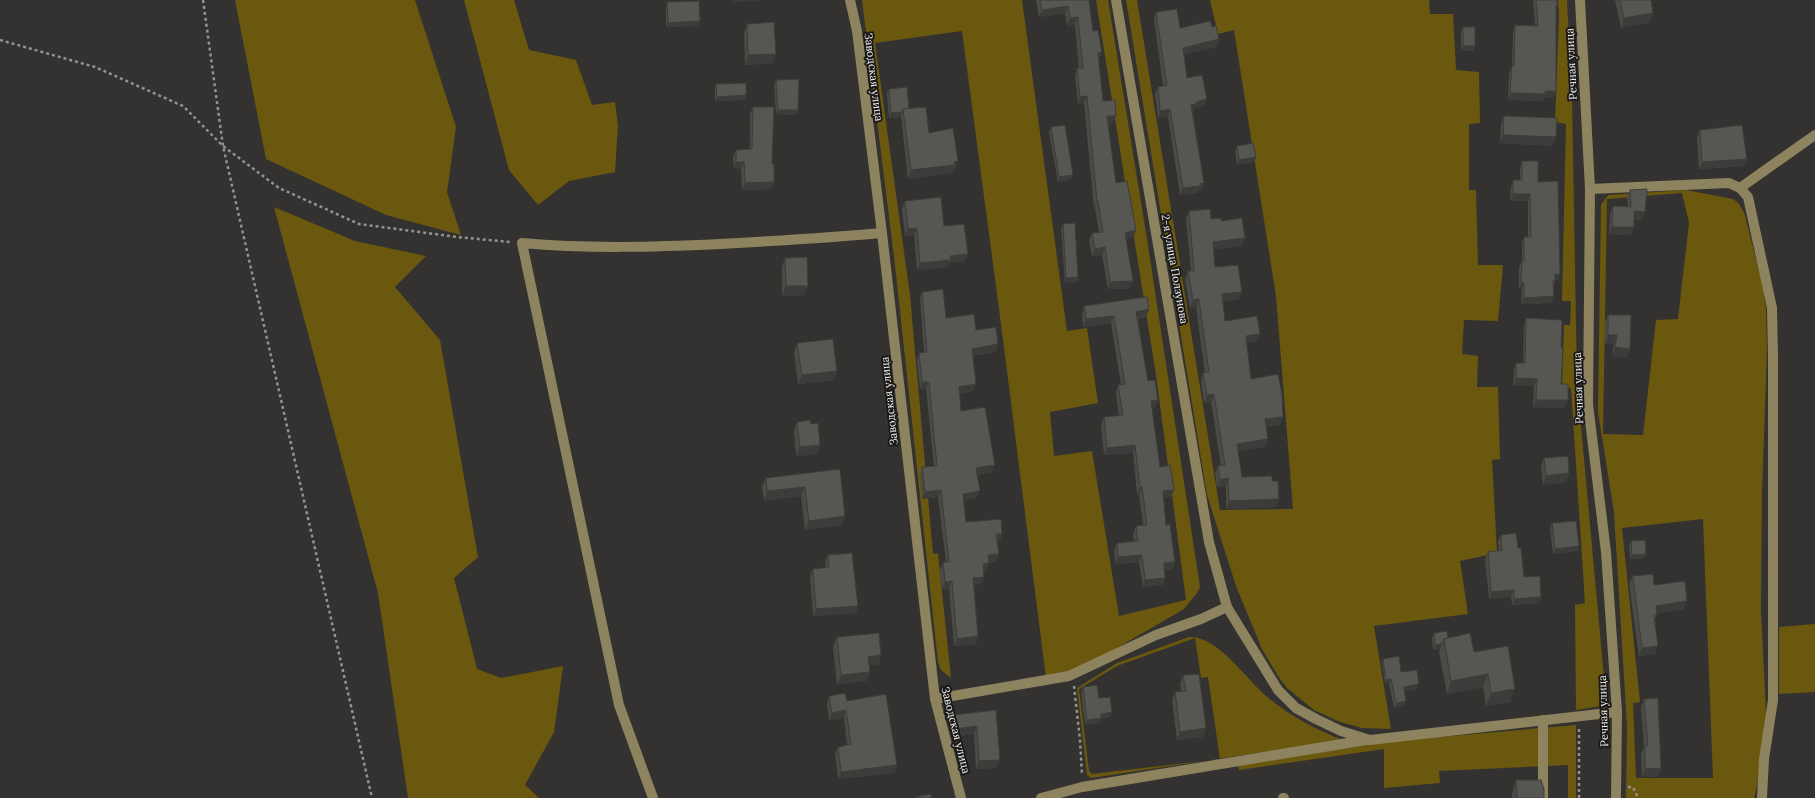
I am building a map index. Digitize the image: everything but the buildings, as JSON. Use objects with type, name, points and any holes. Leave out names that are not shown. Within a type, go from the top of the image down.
[{"type":"street","name":"Заводская улица","points":[[850,0],[857,31],[882,232],[934,699],[961,798]]},
{"type":"street","name":"2-я улица Ползунова","points":[[1116,0],[1209,542],[1227,607],[1278,690],[1296,708],[1341,731],[1370,740]]},
{"type":"street","name":"Речная улица","points":[[1580,0],[1590,189],[1588,404],[1606,552],[1617,712],[1616,798]]},
{"type":"street","points":[[1740,188],[1815,134]]},
{"type":"street","points":[[1590,189],[1729,183],[1740,188],[1748,197],[1772,308],[1773,700],[1764,759],[1762,798]]},
{"type":"street","points":[[653,798],[619,704],[522,243],[570,248],[666,247],[815,239],[882,232]]},
{"type":"street","points":[[934,699],[1072,674],[1156,635],[1201,619],[1227,607]]},
{"type":"street","points":[[1041,798],[1082,787],[1370,740],[1617,712]]},
{"type":"street","points":[[1543,720],[1544,798]]},
{"type":"path","points":[[203,0],[223,146],[372,798]]},
{"type":"path","points":[[0,40],[95,67],[183,106],[223,146],[279,188],[359,224],[457,237],[522,243]]},
{"type":"path","points":[[1072,674],[1080,740],[1082,787]]},
{"type":"path","points":[[1579,716],[1579,798]]},
{"type":"shaded area","points":[[235,0],[415,0],[456,127],[447,192],[461,235],[386,215],[266,159]]},
{"type":"shaded area","points":[[464,0],[514,0],[529,50],[576,60],[592,105],[615,102],[618,126],[615,172],[569,181],[538,205],[509,170]]},
{"type":"shaded area","points":[[862,0],[1022,0],[1067,331],[1087,328],[1098,403],[1050,412],[1054,456],[1092,451],[1119,616],[1186,600],[1156,375],[1096,0],[1108,0],[1147,239],[1200,587],[1184,609],[1098,659],[1070,671],[1046,678],[962,31],[875,43],[910,295],[933,554],[938,553],[951,678],[941,670],[938,662],[895,265]]},
{"type":"shaded area","points":[[1126,0],[1137,0],[1220,510],[1293,509],[1276,296],[1234,30],[1218,34],[1210,0],[1429,0],[1430,14],[1453,14],[1456,70],[1479,72],[1480,123],[1469,124],[1469,190],[1476,190],[1478,265],[1503,265],[1498,321],[1464,320],[1462,354],[1478,356],[1477,387],[1498,387],[1500,459],[1492,460],[1497,553],[1460,561],[1468,614],[1374,626],[1391,729],[1362,728],[1340,722],[1314,710],[1287,688],[1262,649],[1236,586],[1207,495]]},
{"type":"shaded area","points":[[1558,0],[1567,0],[1572,98],[1577,383],[1606,699],[1602,706],[1576,710],[1575,605],[1585,603],[1571,388],[1562,387],[1564,325],[1570,325],[1571,301],[1562,301],[1566,124],[1555,122],[1559,15]]},
{"type":"shaded area","points":[[1686,190],[1733,199],[1738,203],[1744,212],[1762,283],[1766,308],[1767,350],[1762,492],[1761,611],[1766,713],[1757,786],[1754,798],[1626,798],[1627,727],[1614,512],[1598,412],[1601,205],[1609,195]],"holes":[[[1682,193],[1689,223],[1678,319],[1656,320],[1643,435],[1603,434],[1607,199]],[[1703,519],[1713,778],[1636,778],[1633,703],[1640,702],[1622,528]]]},
{"type":"shaded area","points":[[274,207],[355,241],[426,256],[395,287],[440,340],[478,557],[454,578],[477,669],[501,678],[563,666],[554,732],[525,785],[539,798],[408,798],[378,593]]},
{"type":"shaded area","points":[[1815,624],[1815,692],[1779,694],[1779,627]]},
{"type":"shaded area","points":[[1189,637],[1195,638],[1117,666],[1079,689],[1089,771],[1092,774],[1207,761],[1091,778],[1087,775],[1077,688],[1117,663]]},
{"type":"shaded area","points":[[1195,638],[1212,644],[1223,652],[1262,692],[1288,712],[1306,723],[1343,740],[1220,759],[1208,677],[1201,678]]},
{"type":"shaded area","points":[[1576,725],[1576,798],[1568,798],[1568,765],[1439,771],[1440,783],[1384,788],[1384,749],[1239,770],[1238,764],[1383,742]]}]
